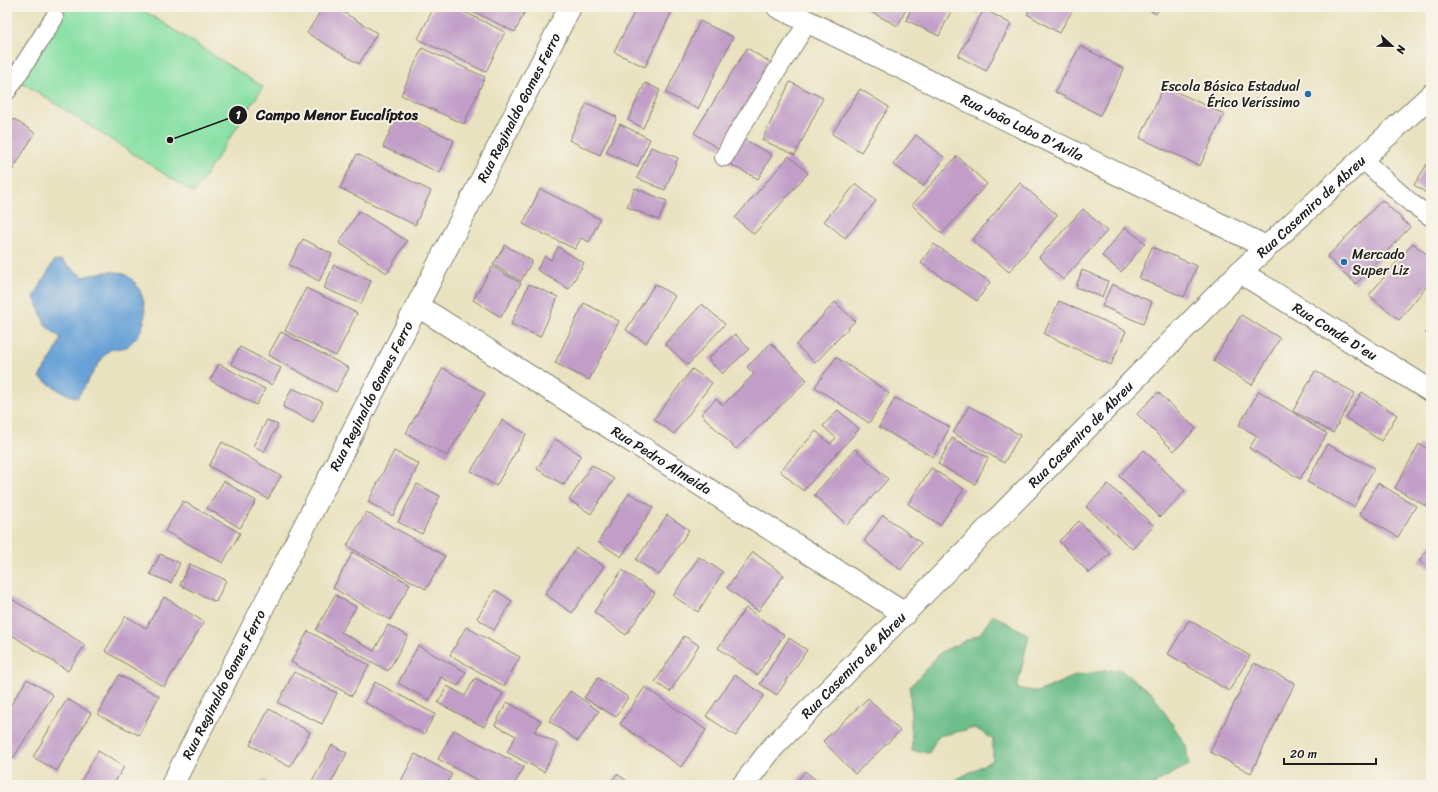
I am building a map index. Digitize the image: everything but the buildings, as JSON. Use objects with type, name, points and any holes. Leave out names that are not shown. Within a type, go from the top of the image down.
[{"type":"street","name":"Rua Reginaldo Gomes Ferro","points":[[172,785],[570,7]]},
{"type":"street","name":"Rua João Lobo D'Avila","points":[[778,7],[1266,247]]},
{"type":"street","name":"Rua Casemiro de Abreu","points":[[743,785],[773,747],[1240,272],[1431,95]]},
{"type":"street","name":"Rua Conde D'eu","points":[[1240,272],[1431,391]]},
{"type":"street","name":"Rua Pedro Almeida","points":[[418,306],[905,614]]},
{"type":"lane","points":[[7,91],[54,18]]},
{"type":"lane","points":[[724,157],[738,132],[808,22]]},
{"type":"lane","points":[[1362,159],[1411,203],[1431,216]]},
{"type":"green space","points":[[67,7],[138,7],[263,87],[194,193],[20,81]]},
{"type":"green space","points":[[993,615],[1029,635],[1017,688],[1038,692],[1077,675],[1119,669],[1153,694],[1186,746],[1189,765],[1154,783],[1156,785],[946,785],[993,760],[993,739],[975,728],[938,736],[929,753],[912,751],[910,687],[941,652],[980,634]]},
{"type":"water","points":[[61,260],[83,277],[108,272],[117,272],[131,278],[136,284],[143,298],[145,314],[144,321],[137,336],[127,347],[109,350],[77,398],[60,391],[39,377],[54,354],[61,338],[46,326],[34,297],[54,261]]},
{"type":"place","name":"Escola Básica Estadual Érico Veríssimo","points":[[1308,94]]},
{"type":"place","name":"Campo Menor Eucalíptos","points":[[170,140]]},
{"type":"place","name":"Mercado Super Liz","points":[[1344,262]]}]
